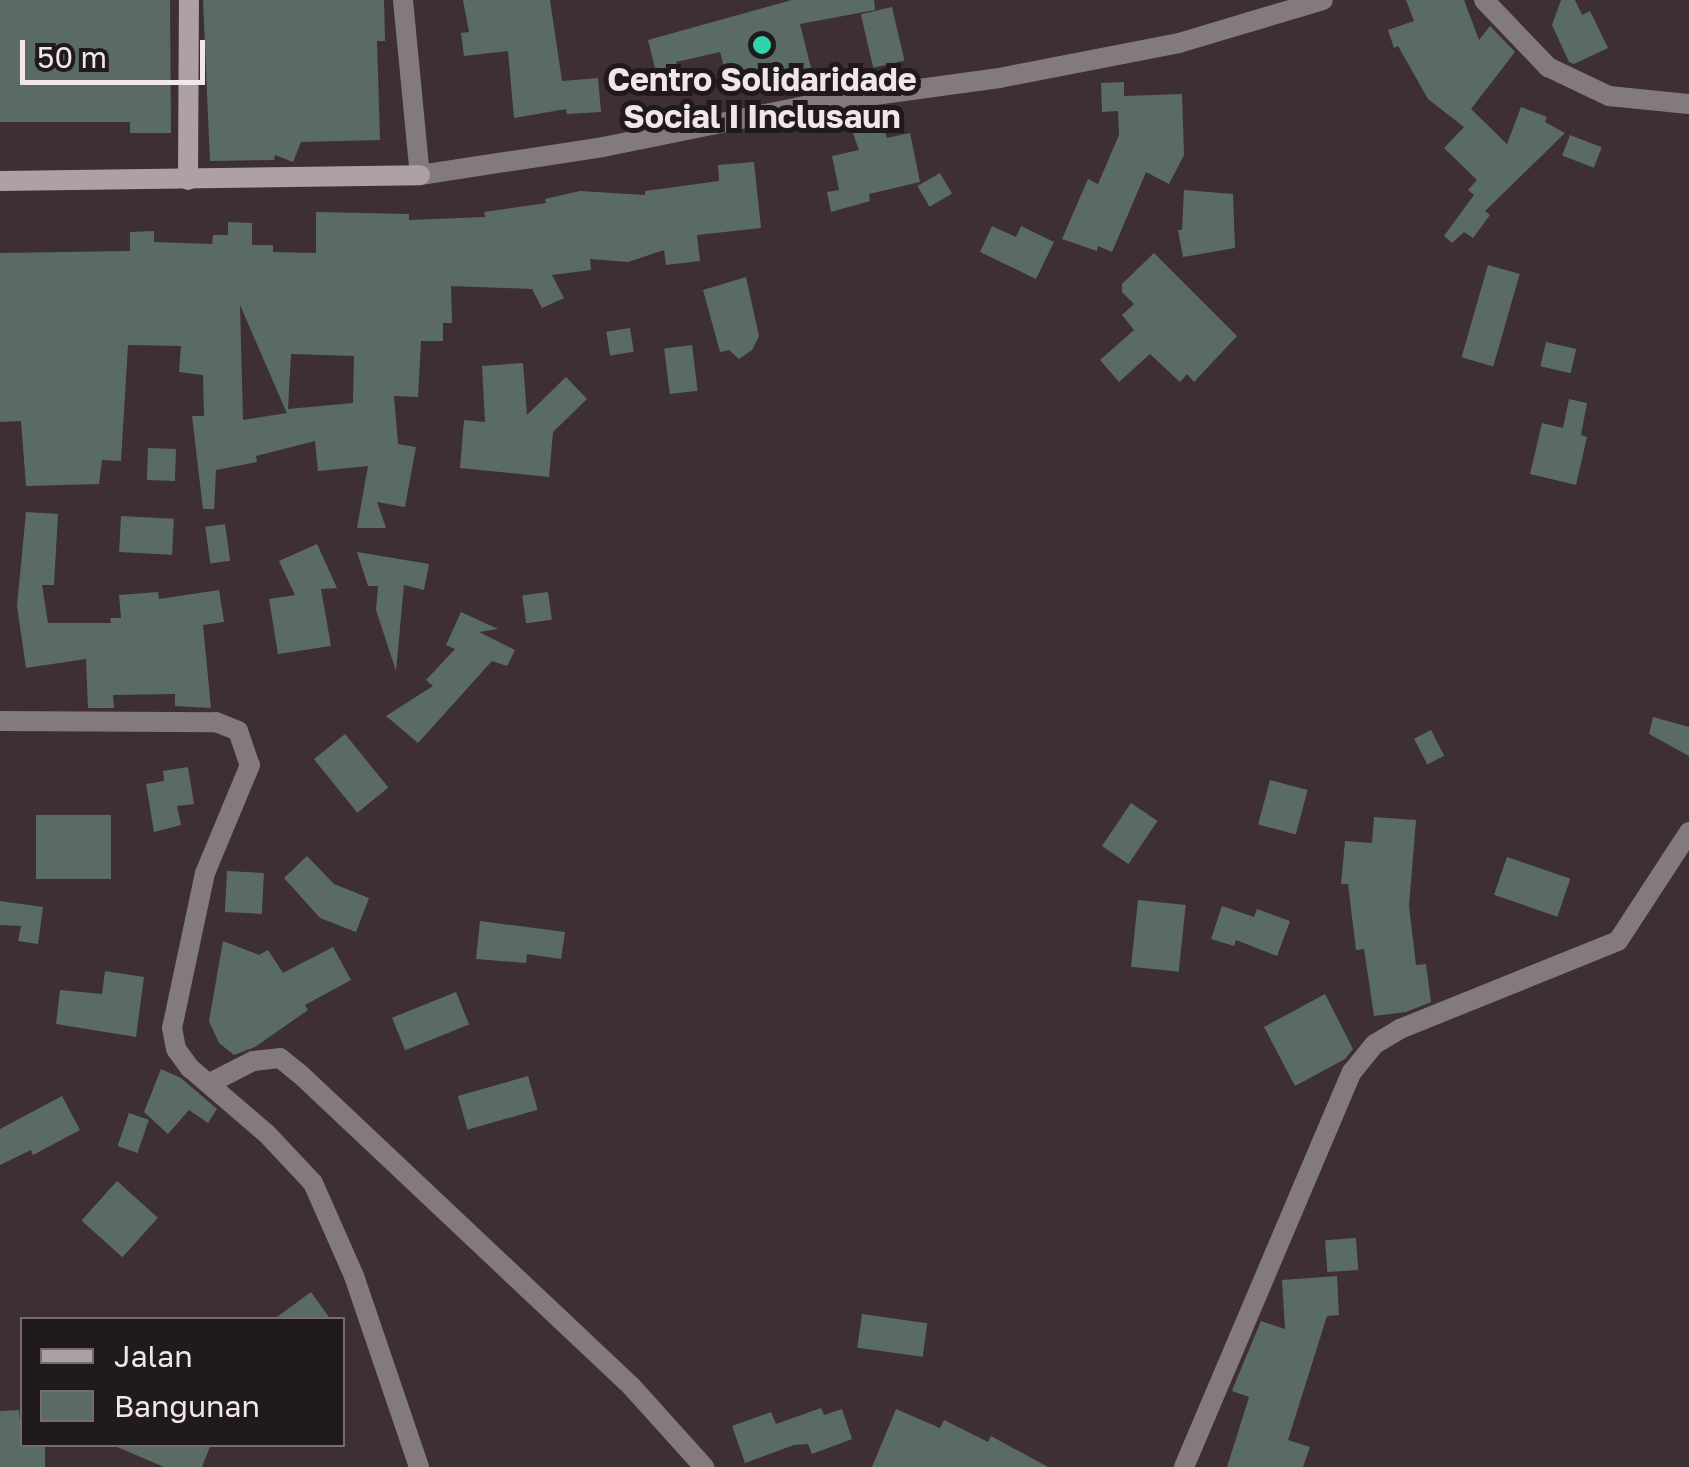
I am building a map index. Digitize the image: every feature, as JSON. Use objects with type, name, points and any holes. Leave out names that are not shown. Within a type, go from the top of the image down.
[{"type":"street","points":[[188,0],[188,180]]},
{"type":"street","points":[[403,0],[420,175]]},
{"type":"street","points":[[0,181],[420,175],[603,147],[824,102],[1035,71],[1180,43],[1323,0]]},
{"type":"street","points":[[1484,0],[1548,68],[1609,96],[1689,104]]},
{"type":"street","points":[[0,721],[216,722],[238,731],[250,765],[205,873],[172,1028],[176,1049],[190,1068],[267,1134],[319,1195],[354,1276],[419,1467]]},
{"type":"street","points":[[1184,1467],[1352,1072],[1374,1044],[1618,942],[1689,832]]},
{"type":"street","points":[[210,1083],[253,1061],[280,1058],[632,1387],[704,1467]]},
{"type":"building","points":[[0,0],[170,0],[171,133],[130,133],[130,122],[0,122]]},
{"type":"building","points":[[203,0],[384,0],[385,41],[377,41],[380,140],[301,142],[293,162],[275,155],[274,160],[210,161]]},
{"type":"building","points":[[463,0],[550,0],[562,81],[598,78],[601,112],[567,114],[566,109],[514,118],[508,51],[464,56],[461,33],[469,32]]},
{"type":"building","name":"Centro Solidaridade Social I Inclusaun","points":[[792,0],[874,0],[875,10],[800,24],[812,72],[731,93],[720,52],[676,62],[678,71],[657,76],[648,40]]},
{"type":"building","points":[[1406,0],[1464,0],[1479,40],[1490,26],[1515,52],[1471,109],[1507,144],[1521,107],[1547,117],[1545,122],[1565,133],[1485,211],[1490,215],[1473,238],[1464,232],[1452,243],[1444,236],[1474,195],[1468,190],[1477,180],[1444,148],[1464,127],[1428,99],[1398,46],[1394,48],[1388,30],[1414,21]]},
{"type":"building","points":[[1561,0],[1575,0],[1582,15],[1590,11],[1608,48],[1574,64],[1569,62],[1552,25]]},
{"type":"building","points":[[892,7],[904,61],[873,68],[861,14]]},
{"type":"building","points":[[1124,82],[1124,96],[1182,94],[1184,155],[1169,184],[1146,172],[1112,252],[1098,246],[1097,251],[1062,239],[1088,179],[1098,184],[1119,135],[1118,111],[1102,112],[1101,83]]},
{"type":"building","points":[[877,109],[887,138],[910,133],[920,182],[869,194],[870,201],[831,212],[827,192],[839,190],[832,156],[859,150],[847,117]]},
{"type":"building","points":[[1570,135],[1602,147],[1594,168],[1562,156]]},
{"type":"building","points":[[754,162],[761,228],[697,235],[700,261],[666,265],[664,250],[628,262],[590,259],[591,270],[552,275],[564,298],[542,308],[532,289],[451,286],[452,323],[443,323],[443,341],[421,341],[418,397],[394,396],[398,444],[416,447],[405,507],[377,502],[386,528],[357,528],[368,466],[318,471],[315,441],[256,456],[257,462],[216,470],[214,509],[203,509],[192,416],[204,416],[203,375],[179,372],[181,346],[128,345],[121,461],[102,460],[99,484],[26,486],[21,421],[0,422],[0,253],[130,251],[130,232],[154,231],[154,242],[212,244],[213,235],[228,235],[228,222],[252,223],[252,245],[273,245],[273,252],[316,253],[316,212],[409,214],[409,220],[485,217],[484,212],[546,203],[545,199],[580,191],[645,195],[645,191],[719,181],[718,165]],"holes":[[[240,305],[285,409],[287,413],[243,420]],[[291,354],[354,356],[353,403],[288,409]]]},
{"type":"building","points":[[940,173],[952,194],[929,207],[917,186]]},
{"type":"building","points":[[1184,190],[1233,194],[1235,248],[1183,257],[1178,230],[1182,230]]},
{"type":"building","points":[[992,226],[1016,237],[1021,226],[1054,242],[1036,279],[980,252]]},
{"type":"building","points":[[1154,253],[1237,336],[1194,382],[1187,374],[1180,382],[1150,354],[1119,382],[1100,360],[1134,330],[1122,315],[1134,304],[1122,292],[1122,284]]},
{"type":"building","points":[[1488,265],[1520,274],[1493,366],[1462,357]]},
{"type":"building","points":[[746,277],[759,336],[752,350],[739,359],[729,350],[720,352],[703,290]]},
{"type":"building","points":[[630,328],[634,352],[610,355],[606,332]]},
{"type":"building","points":[[1546,342],[1576,349],[1571,373],[1540,366]]},
{"type":"building","points":[[692,345],[698,391],[670,394],[664,348]]},
{"type":"building","points":[[523,363],[527,415],[566,377],[587,399],[553,432],[549,477],[460,468],[464,420],[485,422],[482,366]]},
{"type":"building","points":[[1569,399],[1587,403],[1581,435],[1587,437],[1576,485],[1530,474],[1542,423],[1563,428]]},
{"type":"building","points":[[148,448],[176,449],[175,481],[147,480]]},
{"type":"building","points":[[26,512],[58,514],[54,585],[42,585],[48,623],[111,623],[110,618],[121,618],[119,595],[158,592],[159,599],[219,590],[224,622],[203,625],[211,708],[175,706],[175,694],[113,695],[114,708],[88,708],[86,659],[26,668],[17,606]]},
{"type":"building","points":[[121,516],[174,519],[172,555],[119,552]]},
{"type":"building","points":[[225,524],[230,561],[210,563],[205,527]]},
{"type":"building","points":[[317,544],[337,588],[321,589],[331,646],[278,654],[269,599],[295,595],[279,561]]},
{"type":"building","points":[[357,552],[429,564],[424,590],[404,585],[396,671],[376,610],[378,586],[368,586]]},
{"type":"building","points":[[548,592],[552,620],[526,623],[522,596]]},
{"type":"building","points":[[461,612],[498,629],[479,632],[515,650],[507,666],[492,661],[418,743],[386,716],[433,686],[426,680],[455,649],[446,645]]},
{"type":"building","points":[[1653,717],[1689,727],[1689,756],[1649,734]]},
{"type":"building","points":[[1431,730],[1444,756],[1427,764],[1414,739]]},
{"type":"building","points":[[345,734],[388,788],[357,813],[314,759]]},
{"type":"building","points":[[188,767],[194,804],[177,806],[181,825],[154,832],[146,784],[164,781],[163,771]]},
{"type":"building","points":[[1270,780],[1308,790],[1296,835],[1258,824]]},
{"type":"building","points":[[1131,803],[1158,821],[1128,864],[1102,846]]},
{"type":"building","points":[[36,815],[111,815],[111,879],[36,879]]},
{"type":"building","points":[[1374,817],[1416,820],[1409,906],[1416,965],[1426,964],[1431,1002],[1406,1012],[1374,1016],[1364,949],[1356,950],[1348,884],[1341,884],[1345,841],[1372,843]]},
{"type":"building","points":[[307,856],[334,884],[369,898],[356,932],[320,918],[284,878]]},
{"type":"building","points":[[1507,857],[1570,879],[1557,917],[1494,895]]},
{"type":"building","points":[[227,871],[264,873],[262,914],[225,912]]},
{"type":"building","points":[[1138,900],[1186,905],[1179,972],[1131,967]]},
{"type":"building","points":[[0,901],[43,907],[38,944],[18,941],[21,926],[0,925]]},
{"type":"building","points":[[1222,906],[1254,917],[1257,909],[1290,921],[1277,956],[1236,940],[1234,946],[1211,939]]},
{"type":"building","points":[[480,921],[565,932],[561,959],[527,954],[526,963],[476,959]]},
{"type":"building","points":[[223,941],[259,955],[268,950],[283,973],[333,947],[351,980],[305,1005],[308,1010],[255,1047],[234,1055],[219,1043],[209,1021]]},
{"type":"building","points":[[105,971],[144,977],[136,1037],[56,1024],[60,990],[102,994]]},
{"type":"building","points":[[456,992],[469,1024],[405,1050],[392,1018]]},
{"type":"building","points":[[1325,994],[1353,1049],[1345,1059],[1295,1086],[1264,1027]]},
{"type":"building","points":[[161,1069],[181,1078],[217,1109],[208,1123],[189,1110],[168,1134],[144,1112]]},
{"type":"building","points":[[528,1076],[538,1110],[467,1130],[458,1096]]},
{"type":"building","points":[[62,1096],[80,1130],[33,1155],[31,1150],[0,1165],[0,1129]]},
{"type":"building","points":[[129,1113],[149,1120],[137,1153],[118,1146]]},
{"type":"building","points":[[117,1181],[158,1218],[122,1257],[82,1220]]},
{"type":"building","points":[[1356,1238],[1358,1270],[1327,1272],[1325,1240]]},
{"type":"building","points":[[1337,1276],[1339,1315],[1327,1316],[1288,1440],[1310,1447],[1303,1467],[1227,1467],[1249,1397],[1232,1391],[1261,1321],[1285,1329],[1282,1280]]},
{"type":"building","points":[[311,1292],[329,1317],[277,1317]]},
{"type":"building","points":[[862,1314],[927,1323],[923,1357],[857,1348]]},
{"type":"building","points":[[821,1408],[824,1415],[842,1409],[852,1439],[812,1454],[808,1444],[794,1445],[745,1463],[732,1426],[771,1412],[776,1424]]},
{"type":"building","points":[[896,1409],[940,1428],[944,1420],[988,1442],[991,1436],[1048,1467],[872,1467]]},
{"type":"building","points":[[19,1410],[20,1447],[45,1447],[45,1467],[0,1467],[0,1411]]},
{"type":"building","points":[[117,1447],[210,1447],[202,1467],[164,1467]]},
{"type":"place","name":"Centro Solidaridade Social I Inclusaun","points":[[762,45]]}]
